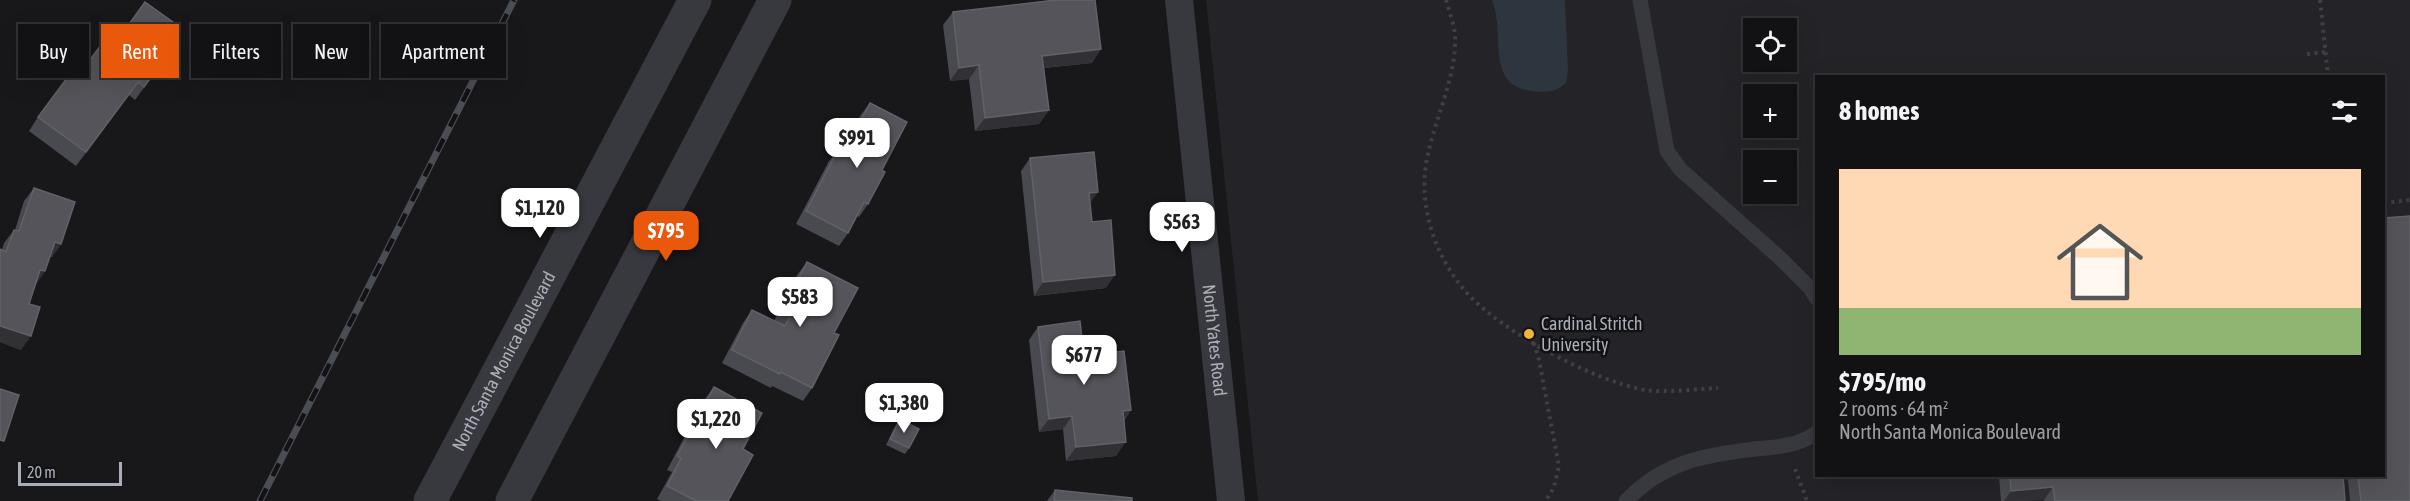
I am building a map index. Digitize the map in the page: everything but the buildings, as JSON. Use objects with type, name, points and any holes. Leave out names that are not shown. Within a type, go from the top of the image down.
[{"type":"street","name":"North Santa Monica Boulevard","points":[[430,501],[694,0]]},
{"type":"street","points":[[512,501],[776,0]]},
{"type":"street","name":"North Yates Road","points":[[1179,0],[1231,501]]},
{"type":"lane","points":[[1640,0],[1667,151],[1680,169],[1780,258],[1810,288],[1815,296]]},
{"type":"lane","points":[[1626,501],[1644,484],[1673,466],[1692,459],[1787,446],[1806,440],[1815,434]]},
{"type":"path","points":[[1446,0],[1455,33],[1454,47],[1451,74],[1430,138],[1425,173],[1424,205],[1444,261],[1467,294],[1502,322],[1533,342],[1564,360],[1621,384],[1647,390],[1718,388]]},
{"type":"path","points":[[2320,0],[2328,75]]},
{"type":"path","points":[[2307,54],[2325,52]]},
{"type":"path","points":[[2385,203],[2410,200]]},
{"type":"path","points":[[1533,342],[1539,360],[1559,466],[1555,482],[1544,501]]},
{"type":"path","points":[[1799,481],[1807,501]]},
{"type":"shaded area","name":"Cardinal Stritch University","points":[[1206,0],[2410,0],[2410,501],[1258,501]]},
{"type":"shaded area","points":[[1492,0],[1565,0],[1568,71],[1566,83],[1555,90],[1537,92],[1517,87],[1507,79],[1499,56],[1496,13]]},
{"type":"railway","points":[[260,501],[514,0]]},
{"type":"place","name":"Cardinal Stritch University","points":[[1529,334]]}]
